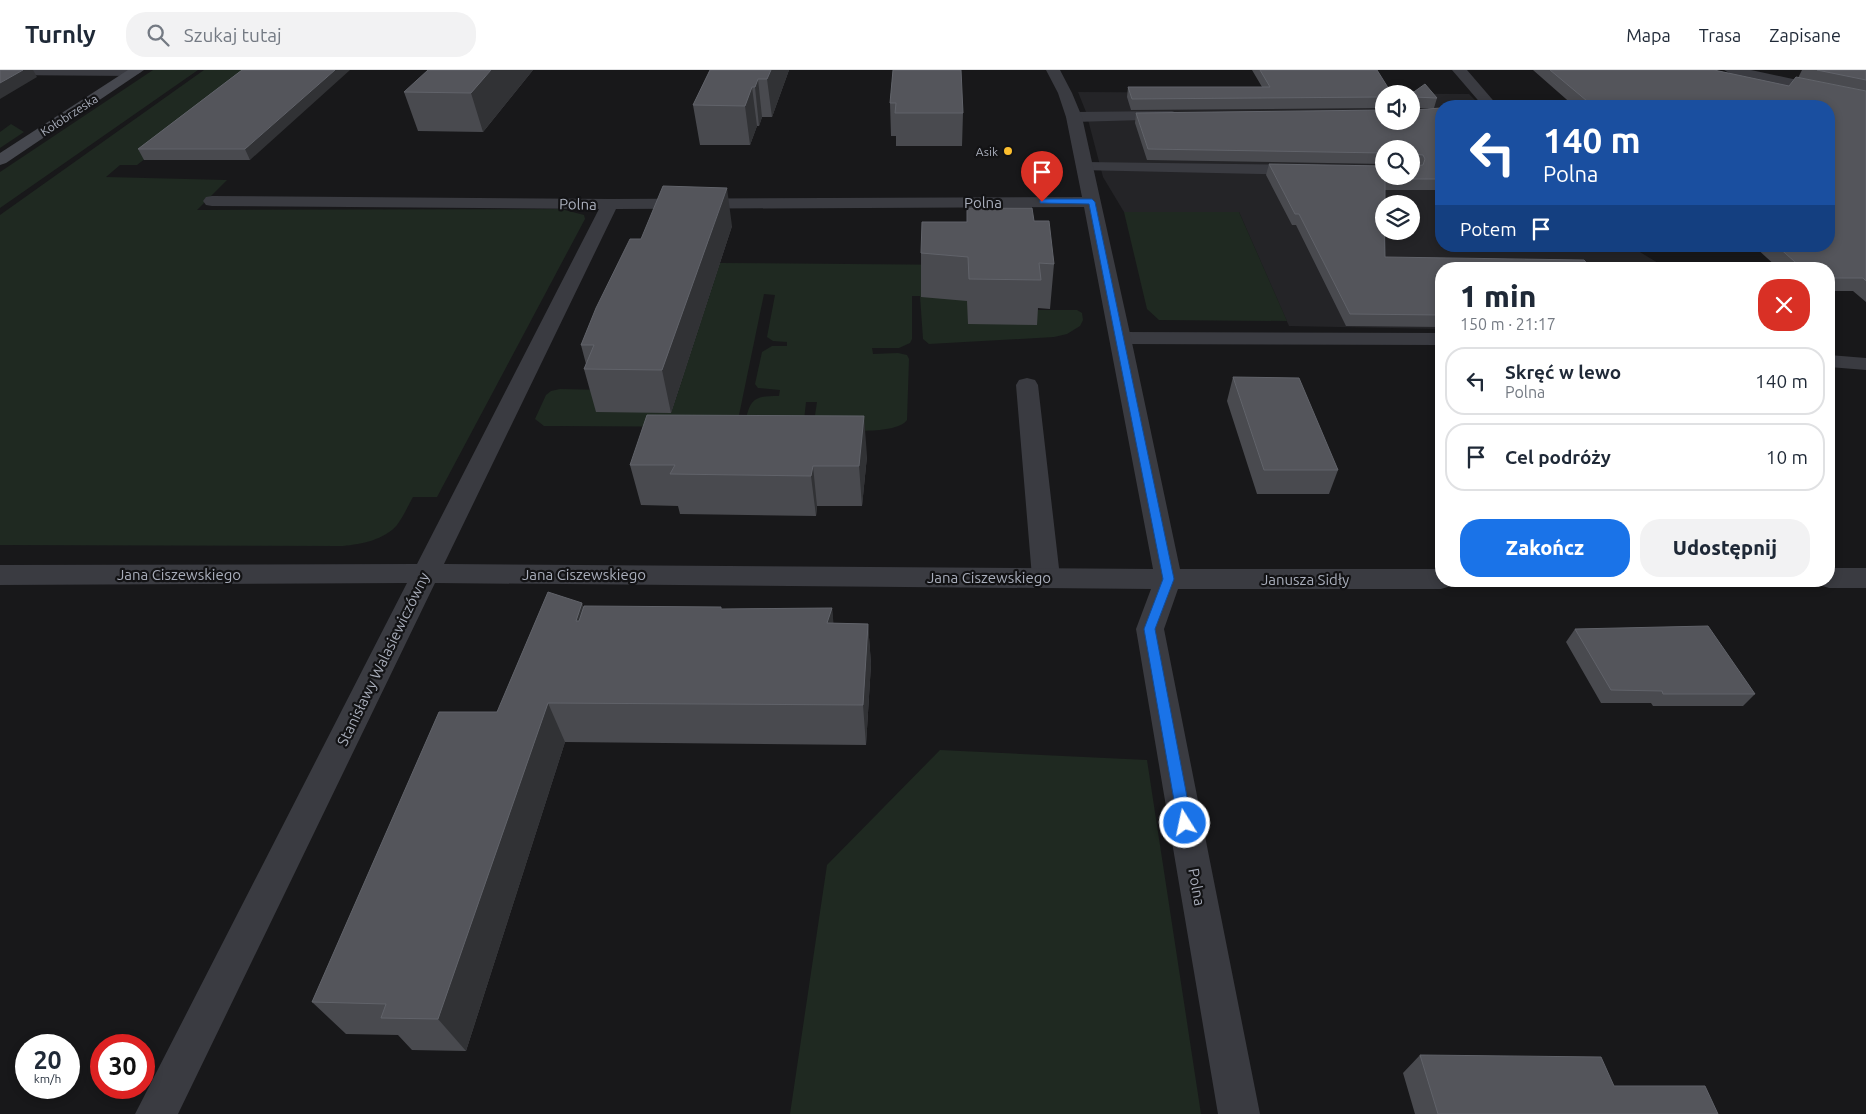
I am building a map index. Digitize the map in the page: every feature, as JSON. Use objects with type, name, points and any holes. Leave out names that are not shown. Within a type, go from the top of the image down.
[{"type":"main road","name":"Kołobrzeska","points":[[0,160],[135,71]]},
{"type":"street","points":[[1053,70],[1065,93],[1074,117],[1121,338],[1168,579]]},
{"type":"street","points":[[1459,70],[1486,100]]},
{"type":"street","points":[[1731,70],[1866,99]]},
{"type":"street","points":[[0,71],[135,71]]},
{"type":"street","points":[[1074,117],[1190,116]]},
{"type":"street","points":[[1085,167],[1324,170]]},
{"type":"street","name":"Polna","points":[[212,201],[610,204],[1092,202]]},
{"type":"street","name":"Stanisławy Walasiewiczówny","points":[[156,1114],[610,204]]},
{"type":"street","points":[[1121,338],[1435,339]]},
{"type":"street","points":[[1835,361],[1866,364]]},
{"type":"street","points":[[1027,385],[1046,577]]},
{"type":"street","name":"Jana Ciszewskiego","points":[[0,575],[426,573],[1168,579]]},
{"type":"street","points":[[1835,578],[1866,578]]},
{"type":"street","name":"Polna","points":[[1168,579],[1150,629],[1239,1114]]},
{"type":"street","name":"Janusza Sidły","points":[[1168,579],[1435,579]]},
{"type":"shaded area","points":[[153,70],[198,70],[0,208],[0,172]]},
{"type":"shaded area","points":[[204,70],[259,70],[137,165],[120,165],[106,177],[227,180],[197,210],[561,209],[584,215],[585,219],[437,497],[413,497],[397,525],[379,538],[343,546],[0,545],[0,215]]},
{"type":"shaded area","points":[[1078,92],[1375,94],[1375,130],[1420,130],[1420,94],[1469,94],[1475,100],[1435,100],[1435,252],[1640,252],[1656,262],[1435,262],[1435,329],[1289,326],[1239,212],[1124,212],[1103,177],[1086,112]]},
{"type":"shaded area","points":[[11,124],[24,132],[0,148],[0,132]]},
{"type":"shaded area","points":[[1124,212],[1239,212],[1287,321],[1159,320],[1147,309]]},
{"type":"shaded area","points":[[720,263],[966,265],[1036,310],[1077,310],[1082,313],[1083,320],[1080,326],[1067,334],[1054,337],[929,344],[923,339],[920,296],[912,296],[912,339],[910,343],[899,348],[872,348],[873,354],[898,353],[907,355],[909,359],[907,420],[902,424],[883,430],[830,429],[814,422],[817,402],[806,402],[804,420],[745,422],[749,408],[755,400],[779,396],[780,390],[758,388],[755,384],[762,352],[772,346],[787,346],[787,342],[773,341],[767,337],[775,295],[764,294],[738,420],[726,427],[544,426],[535,419],[546,395],[551,391],[560,389],[605,390],[671,413]]},
{"type":"shaded area","points":[[940,750],[1147,760],[1201,1114],[790,1114],[827,865]]},
{"type":"building","points":[[0,70],[23,70],[0,83]]},
{"type":"building","points":[[242,70],[335,70],[245,149],[138,149]]},
{"type":"building","points":[[428,70],[491,70],[471,93],[404,92]]},
{"type":"building","points":[[710,70],[771,70],[767,79],[758,79],[755,87],[752,87],[745,106],[693,105]]},
{"type":"building","points":[[893,70],[961,70],[963,113],[895,113],[896,103],[890,103]]},
{"type":"building","points":[[1260,70],[1377,70],[1386,85],[1375,85],[1375,97],[1132,99],[1128,87],[1270,87]]},
{"type":"building","points":[[1550,70],[1714,70],[1789,86],[1796,77],[1866,91],[1866,281],[1863,278],[1835,278],[1835,262],[1795,262],[1784,252],[1835,252],[1835,100],[1586,100]]},
{"type":"building","points":[[1817,70],[1866,70],[1866,80]]},
{"type":"building","points":[[1425,84],[1437,98],[1420,97],[1420,88]]},
{"type":"building","points":[[1435,108],[1435,179],[1420,179],[1420,165],[1423,165],[1425,159],[1423,155],[1420,155],[1420,140],[1375,140],[1375,153],[1148,149],[1136,113],[1375,110],[1375,130],[1420,130],[1420,110]]},
{"type":"building","points":[[1269,164],[1375,166],[1375,185],[1385,185],[1385,195],[1375,195],[1375,240],[1385,240],[1385,257],[1584,260],[1586,262],[1435,262],[1435,315],[1350,314],[1299,214],[1295,214]]},
{"type":"building","points":[[663,186],[727,188],[662,370],[584,369],[594,345],[581,345],[596,308],[630,239],[641,239]]},
{"type":"building","points":[[967,208],[1032,208],[1034,221],[1049,221],[1054,264],[1039,263],[1041,280],[969,279],[968,257],[921,253],[922,222],[967,222]]},
{"type":"building","points":[[1233,377],[1299,378],[1338,470],[1264,470]]},
{"type":"building","points":[[647,415],[864,416],[859,466],[813,466],[811,476],[670,474],[675,465],[630,465]]},
{"type":"building","points":[[548,592],[582,603],[576,621],[579,621],[584,606],[721,607],[721,609],[832,608],[827,623],[868,624],[863,705],[548,703],[438,1019],[381,1018],[386,1004],[312,1002],[439,712],[497,712]]},
{"type":"building","points":[[1708,626],[1755,694],[1663,694],[1662,691],[1611,690],[1575,629]]},
{"type":"building","points":[[1420,1055],[1601,1057],[1614,1086],[1705,1086],[1718,1114],[1438,1114]]},
{"type":"place","name":"Asik","points":[[1008,151]]},
{"type":"route","points":[[1042,202],[1092,202],[1121,338],[1168,579],[1150,629],[1185,823]]}]
